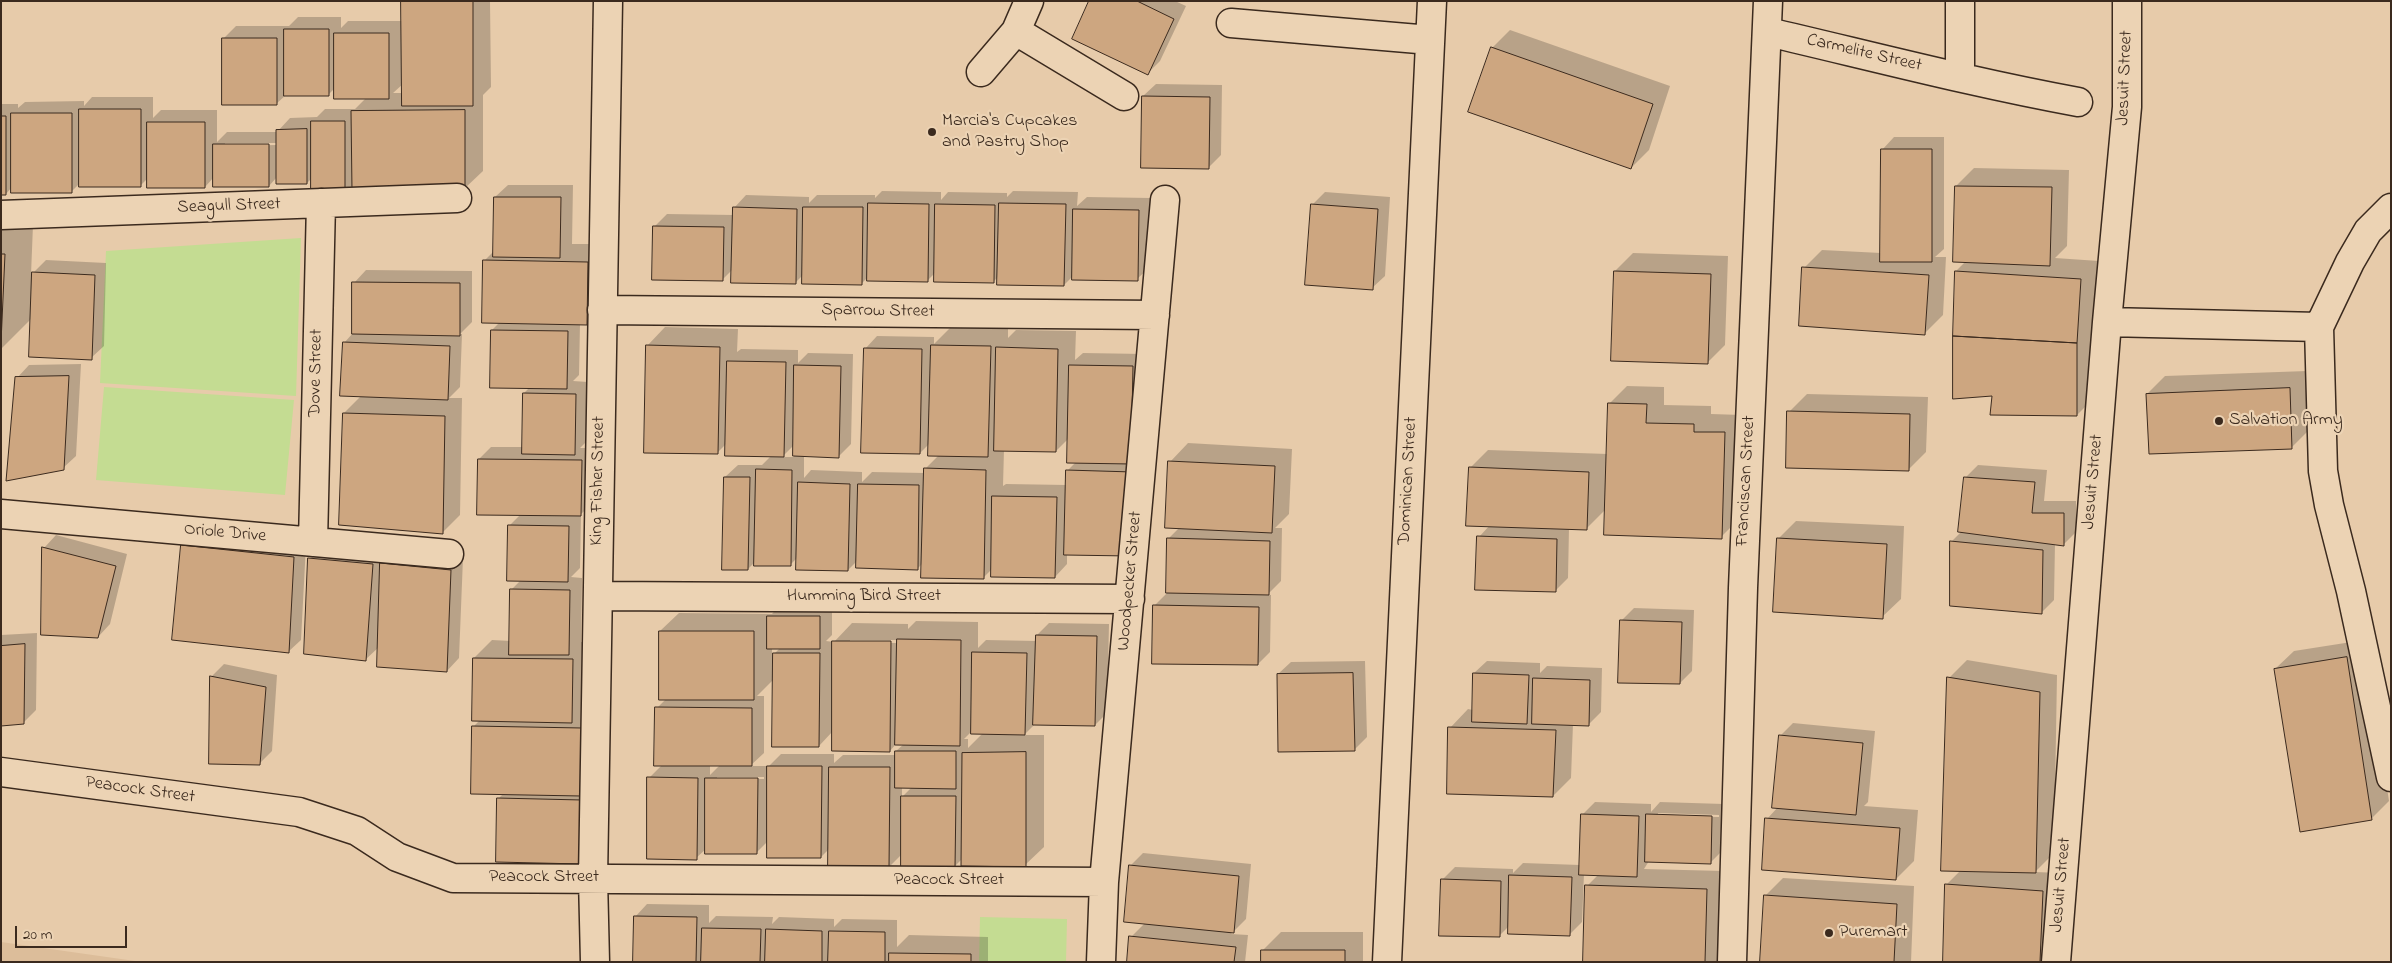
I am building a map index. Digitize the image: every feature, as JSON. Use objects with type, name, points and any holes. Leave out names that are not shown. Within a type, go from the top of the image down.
[{"type":"street","name":"King Fisher Street","points":[[594,962],[593,878],[608,1]]},
{"type":"street","points":[[981,72],[1016,31],[1029,1]]},
{"type":"street","name":"Dominican Street","points":[[1387,962],[1432,1]]},
{"type":"street","name":"Franciscan Street","points":[[1732,962],[1743,578],[1768,1]]},
{"type":"street","points":[[1960,1],[1960,76]]},
{"type":"street","name":"Jesuit Street","points":[[2056,962],[2107,322],[2127,107],[2127,1]]},
{"type":"street","points":[[1231,23],[1430,40]]},
{"type":"street","points":[[1016,31],[1124,96]]},
{"type":"street","name":"Carmelite Street","points":[[1768,32],[2013,90],[2078,102]]},
{"type":"street","name":"Seagull Street","points":[[1,216],[457,198]]},
{"type":"street","name":"Woodpecker Street","points":[[1102,962],[1104,882],[1165,200]]},
{"type":"street","name":"Dove Street","points":[[313,542],[321,203]]},
{"type":"street","points":[[2391,208],[2368,231],[2350,262],[2319,328],[2323,471],[2329,505],[2352,591],[2391,777]]},
{"type":"street","name":"Sparrow Street","points":[[602,310],[1155,315]]},
{"type":"street","points":[[2107,322],[2319,328]]},
{"type":"street","name":"Oriole Drive","points":[[1,514],[449,554]]},
{"type":"street","name":"Humming Bird Street","points":[[598,596],[1130,599]]},
{"type":"street","name":"Peacock Street","points":[[1,772],[299,812],[357,831],[397,857],[453,878],[1104,882]]},
{"type":"shaded area","points":[[1,942],[142,962],[1,962]]},
{"type":"green space","points":[[301,238],[296,396],[100,383],[106,251]]},
{"type":"green space","points":[[104,387],[294,400],[285,495],[96,480]]},
{"type":"green space","points":[[980,917],[1067,919],[1066,962],[979,962]]},
{"type":"building","points":[[401,1],[473,1],[473,106],[402,106]]},
{"type":"building","points":[[1089,1],[1137,1],[1174,19],[1148,75],[1072,39]]},
{"type":"building","points":[[284,29],[329,29],[329,96],[284,96]]},
{"type":"building","points":[[334,33],[389,33],[389,99],[334,99]]},
{"type":"building","points":[[222,38],[277,38],[277,105],[222,105]]},
{"type":"building","points":[[1491,47],[1653,104],[1631,169],[1468,112]]},
{"type":"building","points":[[1142,96],[1210,97],[1209,169],[1141,168]]},
{"type":"building","points":[[79,109],[141,109],[141,187],[79,187]]},
{"type":"building","points":[[465,110],[465,191],[352,191],[351,111]]},
{"type":"building","points":[[11,113],[72,113],[72,193],[11,193]]},
{"type":"building","points":[[1,116],[6,116],[6,195],[1,195]]},
{"type":"building","points":[[311,121],[345,121],[345,194],[311,194]]},
{"type":"building","points":[[147,122],[205,122],[205,188],[147,188]]},
{"type":"building","points":[[307,129],[307,184],[276,184],[276,130]]},
{"type":"building","points":[[213,144],[269,144],[269,187],[213,187]]},
{"type":"building","points":[[1881,149],[1932,149],[1932,262],[1880,262]]},
{"type":"building","points":[[1955,186],[2052,187],[2050,266],[1953,262]]},
{"type":"building","points":[[494,197],[561,197],[560,258],[493,257]]},
{"type":"building","points":[[868,203],[929,204],[928,282],[867,281]]},
{"type":"building","points":[[999,203],[1066,204],[1064,286],[997,285]]},
{"type":"building","points":[[935,204],[995,205],[994,283],[934,282]]},
{"type":"building","points":[[1311,204],[1378,209],[1373,290],[1305,285]]},
{"type":"building","points":[[733,207],[797,209],[796,284],[731,283]]},
{"type":"building","points":[[803,207],[863,207],[862,285],[802,284]]},
{"type":"building","points":[[1073,209],[1139,210],[1138,281],[1072,280]]},
{"type":"building","points":[[653,226],[724,227],[723,281],[652,280]]},
{"type":"building","points":[[1,254],[5,254],[1,343]]},
{"type":"building","points":[[483,260],[588,262],[587,325],[482,323]]},
{"type":"building","points":[[1802,267],[1929,275],[1925,335],[1799,326]]},
{"type":"building","points":[[1614,271],[1711,274],[1708,364],[1611,361]]},
{"type":"building","points":[[1955,271],[2081,279],[2077,343],[1953,336]]},
{"type":"building","points":[[32,272],[95,275],[92,360],[29,357]]},
{"type":"building","points":[[352,282],[460,283],[460,336],[352,334]]},
{"type":"building","points":[[491,330],[568,331],[567,389],[490,388]]},
{"type":"building","points":[[1953,336],[2077,343],[2077,416],[1990,415],[1992,396],[1953,399]]},
{"type":"building","points":[[343,342],[450,346],[448,400],[340,396]]},
{"type":"building","points":[[646,345],[720,347],[718,454],[644,453]]},
{"type":"building","points":[[931,345],[991,346],[988,457],[928,456]]},
{"type":"building","points":[[996,347],[1058,349],[1056,452],[994,451]]},
{"type":"building","points":[[864,348],[922,349],[920,454],[861,453]]},
{"type":"building","points":[[727,361],[786,362],[784,457],[725,456]]},
{"type":"building","points":[[794,365],[841,366],[839,458],[793,456]]},
{"type":"building","points":[[1069,365],[1133,366],[1131,464],[1067,463]]},
{"type":"building","points":[[69,376],[64,470],[6,481],[15,377]]},
{"type":"building","name":"Salvation Army","points":[[2290,388],[2292,449],[2149,454],[2146,394]]},
{"type":"building","points":[[523,393],[576,394],[575,455],[522,454]]},
{"type":"building","points":[[1608,403],[1647,404],[1646,423],[1694,424],[1694,432],[1725,432],[1722,539],[1604,535]]},
{"type":"building","points":[[1787,411],[1910,414],[1909,471],[1786,468]]},
{"type":"building","points":[[343,413],[445,416],[443,534],[339,525]]},
{"type":"building","points":[[478,459],[582,460],[581,516],[477,515]]},
{"type":"building","points":[[1168,461],[1275,466],[1272,533],[1165,528]]},
{"type":"building","points":[[1469,467],[1589,472],[1587,530],[1466,526]]},
{"type":"building","points":[[924,468],[986,470],[984,579],[921,578]]},
{"type":"building","points":[[756,469],[792,470],[791,566],[754,566]]},
{"type":"building","points":[[1066,470],[1133,472],[1130,556],[1064,555]]},
{"type":"building","points":[[724,477],[750,477],[748,570],[722,570]]},
{"type":"building","points":[[1964,477],[2035,482],[2032,513],[2064,513],[2064,546],[1958,532]]},
{"type":"building","points":[[798,482],[850,484],[848,571],[796,570]]},
{"type":"building","points":[[858,484],[919,485],[918,570],[856,568]]},
{"type":"building","points":[[992,496],[1057,497],[1055,578],[991,577]]},
{"type":"building","points":[[508,525],[569,526],[568,582],[507,581]]},
{"type":"building","points":[[1477,536],[1557,539],[1556,592],[1475,590]]},
{"type":"building","points":[[1167,538],[1270,541],[1269,595],[1166,593]]},
{"type":"building","points":[[1777,538],[1887,544],[1883,619],[1773,612]]},
{"type":"building","points":[[1950,541],[2043,550],[2042,614],[1950,606]]},
{"type":"building","points":[[181,545],[294,557],[289,653],[172,640]]},
{"type":"building","points":[[42,547],[116,566],[98,638],[41,635]]},
{"type":"building","points":[[308,558],[373,564],[366,661],[304,654]]},
{"type":"building","points":[[380,563],[451,570],[447,672],[377,667]]},
{"type":"building","points":[[510,589],[570,590],[569,655],[509,655]]},
{"type":"building","points":[[1153,605],[1259,607],[1258,665],[1152,664]]},
{"type":"building","points":[[767,616],[820,616],[820,649],[767,649]]},
{"type":"building","points":[[1620,620],[1682,622],[1680,684],[1618,683]]},
{"type":"building","points":[[659,631],[754,631],[754,700],[659,700]]},
{"type":"building","points":[[1036,635],[1097,636],[1095,726],[1033,725]]},
{"type":"building","points":[[897,639],[961,640],[960,746],[895,745]]},
{"type":"building","points":[[832,641],[891,641],[890,752],[832,751]]},
{"type":"building","points":[[25,644],[24,724],[1,726],[1,646]]},
{"type":"building","points":[[972,652],[1027,653],[1025,735],[971,734]]},
{"type":"building","points":[[773,653],[820,653],[819,747],[772,747]]},
{"type":"building","points":[[2347,657],[2372,820],[2300,832],[2274,669]]},
{"type":"building","points":[[473,658],[573,659],[572,723],[472,721]]},
{"type":"building","points":[[1353,673],[1355,751],[1278,752],[1277,674]]},
{"type":"building","points":[[1473,673],[1529,675],[1527,724],[1472,722]]},
{"type":"building","points":[[210,676],[266,687],[260,765],[209,764]]},
{"type":"building","points":[[1947,677],[2040,692],[2036,873],[1941,871]]},
{"type":"building","points":[[1533,678],[1590,680],[1589,726],[1532,724]]},
{"type":"building","points":[[655,707],[752,708],[752,766],[654,766]]},
{"type":"building","points":[[472,726],[582,728],[581,796],[471,794]]},
{"type":"building","points":[[1448,727],[1556,730],[1553,797],[1447,794]]},
{"type":"building","points":[[1779,735],[1863,743],[1856,815],[1772,808]]},
{"type":"building","points":[[895,751],[956,751],[956,789],[895,788]]},
{"type":"building","points":[[1026,752],[1026,867],[961,866],[962,753]]},
{"type":"building","points":[[767,766],[822,766],[821,858],[767,858]]},
{"type":"building","points":[[829,767],[890,767],[889,868],[828,867]]},
{"type":"building","points":[[647,777],[698,778],[697,860],[647,859]]},
{"type":"building","points":[[705,778],[758,778],[757,854],[705,854]]},
{"type":"building","points":[[901,796],[956,796],[955,868],[901,868]]},
{"type":"building","points":[[497,798],[582,800],[581,864],[496,862]]},
{"type":"building","points":[[1581,814],[1639,816],[1637,877],[1579,875]]},
{"type":"building","points":[[1646,814],[1712,816],[1711,864],[1645,862]]},
{"type":"building","points":[[1765,818],[1900,828],[1896,880],[1762,870]]},
{"type":"building","points":[[1129,865],[1239,876],[1234,933],[1124,922]]},
{"type":"building","points":[[1509,875],[1572,877],[1570,936],[1508,934]]},
{"type":"building","points":[[1441,879],[1501,881],[1500,937],[1439,936]]},
{"type":"building","points":[[1945,884],[2043,891],[2040,962],[1943,962]]},
{"type":"building","points":[[1585,885],[1707,889],[1705,962],[1583,962]]},
{"type":"building","name":"Puremart","points":[[1764,895],[1897,904],[1894,962],[1760,962]]},
{"type":"building","points":[[634,916],[697,917],[696,962],[633,962]]},
{"type":"building","points":[[702,928],[761,929],[760,962],[701,962]]},
{"type":"building","points":[[766,929],[822,931],[822,962],[765,962]]},
{"type":"building","points":[[829,931],[885,932],[885,962],[828,962]]},
{"type":"building","points":[[1129,936],[1236,947],[1234,962],[1127,962]]},
{"type":"building","points":[[1261,950],[1345,950],[1345,962],[1261,962]]},
{"type":"building","points":[[889,953],[971,954],[971,962],[889,962]]},
{"type":"place","name":"Marcia's Cupcakes and Pastry Shop","points":[[932,132]]},
{"type":"place","name":"Salvation Army","points":[[2219,421]]},
{"type":"place","name":"Puremart","points":[[1829,933]]}]
